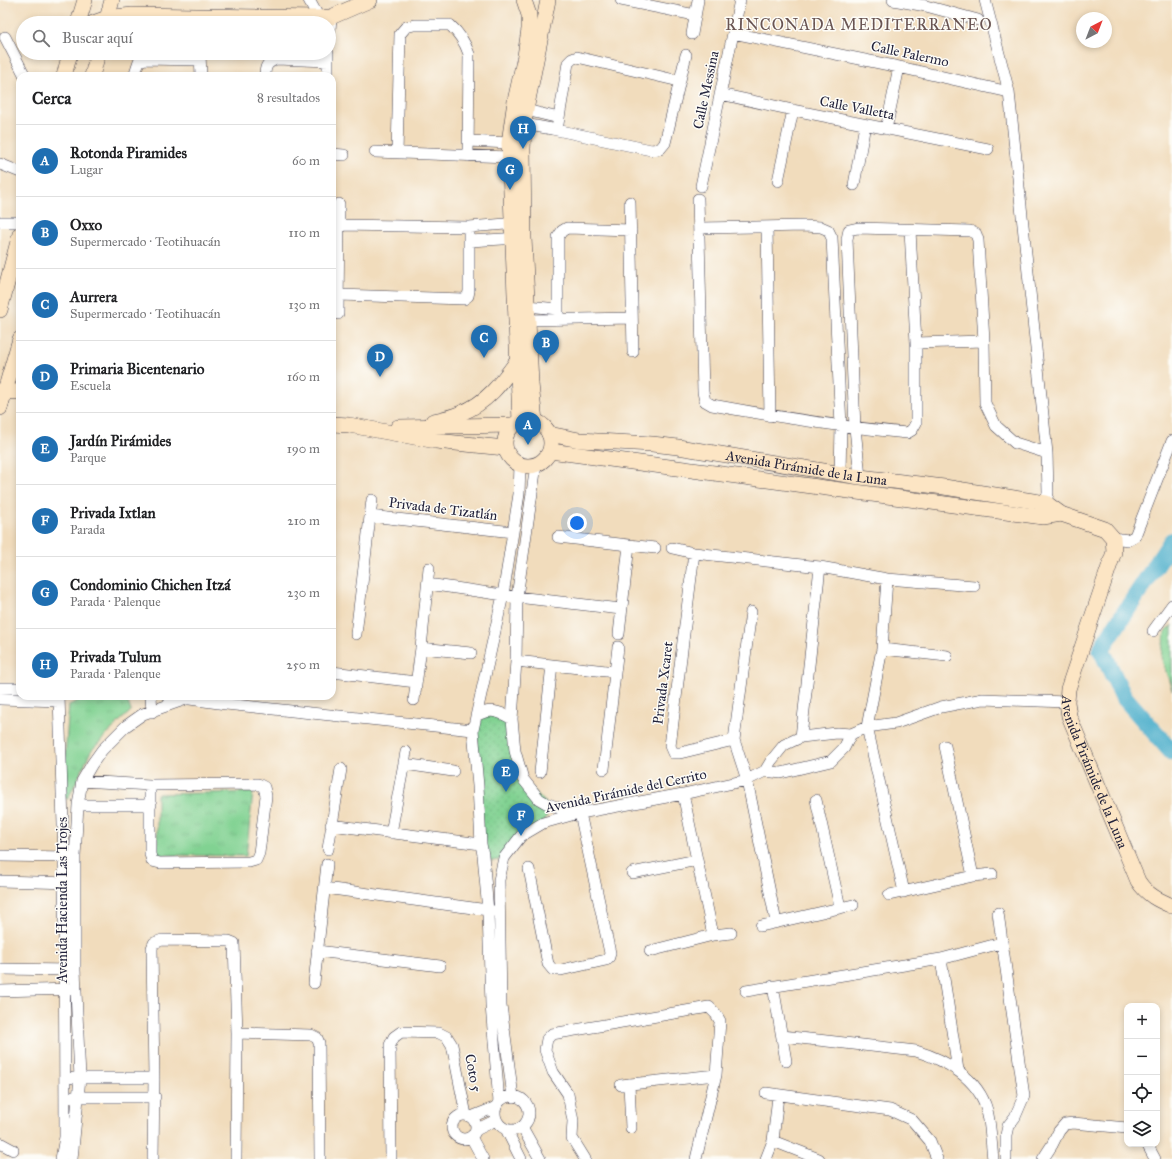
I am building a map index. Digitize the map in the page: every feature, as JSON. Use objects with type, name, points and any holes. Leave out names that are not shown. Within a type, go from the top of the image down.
[{"type":"street","points":[[80,16],[85,0]]},
{"type":"street","points":[[108,16],[112,0]]},
{"type":"street","points":[[309,0],[324,16]]},
{"type":"street","points":[[328,16],[370,0]]},
{"type":"street","points":[[518,223],[503,150],[525,56],[529,29],[529,15],[524,0]]},
{"type":"street","points":[[523,423],[518,360],[518,223],[525,117],[548,0]]},
{"type":"street","points":[[621,0],[695,15]]},
{"type":"street","points":[[692,34],[698,0]]},
{"type":"street","name":"Calle Messina","points":[[701,186],[740,0]]},
{"type":"street","points":[[893,0],[926,6],[978,20]]},
{"type":"street","points":[[985,0],[1009,92],[1047,453],[1048,493],[1045,510]]},
{"type":"street","points":[[128,16],[146,16]]},
{"type":"street","points":[[397,153],[400,34],[406,27],[414,25],[450,25],[464,40],[469,54],[468,156]]},
{"type":"street","name":"Calle Palermo","points":[[733,33],[899,67],[1009,92]]},
{"type":"street","points":[[5,37],[16,50]]},
{"type":"street","points":[[525,117],[554,130],[651,150],[660,149],[665,143],[686,55]]},
{"type":"street","points":[[554,130],[568,63],[577,57],[679,81]]},
{"type":"street","points":[[21,60],[24,72]]},
{"type":"street","points":[[65,72],[68,60]]},
{"type":"street","points":[[93,72],[96,60]]},
{"type":"street","points":[[135,72],[139,61],[142,60]]},
{"type":"street","points":[[200,60],[201,72]]},
{"type":"street","points":[[265,72],[265,67],[269,62],[274,60]]},
{"type":"street","points":[[328,60],[328,72]]},
{"type":"street","points":[[886,129],[899,67]]},
{"type":"street","name":"Calle Valletta","points":[[720,94],[865,125],[988,149]]},
{"type":"street","points":[[778,181],[793,110]]},
{"type":"street","points":[[525,117],[557,117]]},
{"type":"street","points":[[854,185],[865,125]]},
{"type":"street","points":[[469,141],[503,150]]},
{"type":"street","points":[[375,152],[468,156],[503,150]]},
{"type":"street","points":[[336,154],[344,155]]},
{"type":"street","points":[[0,164],[16,170]]},
{"type":"street","points":[[698,199],[700,228],[703,392],[705,401],[712,405],[770,416],[855,428],[907,433],[912,430],[916,423],[916,343],[910,230]]},
{"type":"street","points":[[630,202],[633,352]]},
{"type":"street","points":[[338,314],[339,204]]},
{"type":"street","points":[[0,222],[16,222]]},
{"type":"street","points":[[339,225],[469,227],[518,223]]},
{"type":"street","points":[[700,228],[804,226],[821,227],[828,230],[832,238],[841,426],[840,474]]},
{"type":"street","points":[[339,295],[464,299],[468,296],[470,291],[469,227]]},
{"type":"street","points":[[767,227],[770,416]]},
{"type":"street","points":[[555,314],[558,237],[562,230],[567,228],[630,230]]},
{"type":"street","points":[[860,477],[855,428],[847,239],[849,230],[858,228],[970,231],[976,234],[978,240],[984,341],[985,403],[996,426],[1016,442],[1047,453]]},
{"type":"street","points":[[470,241],[518,238]]},
{"type":"street","points":[[336,424],[413,427],[523,423],[546,428],[551,442],[550,451],[544,460],[536,465],[528,467],[520,466],[510,459],[505,448],[505,439],[508,432],[523,423],[531,384],[528,313],[518,238]]},
{"type":"street","points":[[0,310],[16,249]]},
{"type":"street","points":[[528,313],[632,318]]},
{"type":"street","points":[[916,343],[984,341]]},
{"type":"street","points":[[0,408],[8,391],[6,373],[16,349]]},
{"type":"street","points":[[413,427],[461,413],[477,405],[491,394],[518,360]]},
{"type":"street","points":[[349,425],[436,441],[505,448]]},
{"type":"street","name":"Avenida Pirámide de la Luna","points":[[549,434],[579,440],[678,447],[860,477],[987,493],[1061,514],[1105,530],[1113,538],[1114,552],[1068,689],[1067,702],[1069,716],[1138,881],[1143,889],[1153,897],[1172,906]]},
{"type":"street","points":[[1113,538],[1128,540],[1135,536],[1172,441]]},
{"type":"street","name":"Avenida Pirámide de la Luna","points":[[550,451],[984,508],[1045,510]]},
{"type":"street","points":[[529,869],[548,964],[553,970],[561,970],[606,960],[610,953],[578,813],[546,803],[539,798],[523,779],[515,751],[512,720],[516,661],[517,597],[536,465]]},
{"type":"street","points":[[513,1097],[501,1005],[493,911],[482,850],[473,730],[503,595],[519,494],[520,466]]},
{"type":"street","points":[[984,508],[987,493]]},
{"type":"street","points":[[356,634],[372,500]]},
{"type":"street","name":"Privada de Tizatlán","points":[[370,516],[513,532]]},
{"type":"street","points":[[558,537],[654,548]]},
{"type":"street","points":[[619,634],[628,545]]},
{"type":"street","points":[[672,548],[694,553],[820,567],[887,579],[974,586]]},
{"type":"street","name":"Privada Xcaret","points":[[694,553],[670,746],[673,753],[680,753],[734,740]]},
{"type":"street","points":[[801,737],[820,567]]},
{"type":"street","points":[[414,700],[429,568]]},
{"type":"street","points":[[887,579],[882,649],[867,727],[904,892]]},
{"type":"street","points":[[428,584],[517,597],[621,609]]},
{"type":"street","points":[[1153,631],[1172,604]]},
{"type":"street","points":[[751,612],[734,740],[747,780],[776,922]]},
{"type":"street","points":[[604,769],[618,647]]},
{"type":"street","points":[[421,648],[471,653]]},
{"type":"street","points":[[882,649],[947,656]]},
{"type":"street","points":[[516,661],[615,672]]},
{"type":"street","points":[[540,772],[552,665]]},
{"type":"street","points":[[336,672],[416,682]]},
{"type":"street","points":[[0,688],[16,688]]},
{"type":"street","points":[[0,699],[16,699]]},
{"type":"street","name":"Avenida Pirámide del Cerrito","points":[[504,858],[521,836],[543,823],[578,813],[683,794],[747,780],[765,771],[784,745],[801,737],[837,733],[851,734],[867,727],[896,724],[941,707],[983,699],[1067,702]]},
{"type":"street","name":"Avenida Hacienda Las Trojes","points":[[59,700],[69,857],[70,970],[65,989],[65,1137],[61,1159]]},
{"type":"street","points":[[151,700],[152,712]]},
{"type":"street","name":"Avenida Hacienda Las Trojes","points":[[69,857],[82,781],[102,750],[126,726],[143,714],[184,700]]},
{"type":"street","points":[[226,700],[473,730]]},
{"type":"street","points":[[476,716],[484,711],[497,711],[512,720]]},
{"type":"street","points":[[765,771],[781,774],[831,761],[844,748],[851,734]]},
{"type":"street","points":[[945,746],[973,876]]},
{"type":"street","points":[[391,833],[406,752]]},
{"type":"street","points":[[404,764],[453,771]]},
{"type":"street","points":[[328,850],[341,768]]},
{"type":"street","points":[[82,781],[150,785],[258,784],[264,787],[266,796],[259,853],[256,860],[249,862],[174,863],[160,863],[152,861],[150,854],[150,785]]},
{"type":"street","points":[[683,794],[713,935]]},
{"type":"street","points":[[816,800],[840,907]]},
{"type":"street","points":[[543,823],[547,816],[548,810],[546,803]]},
{"type":"street","points":[[78,805],[151,805]]},
{"type":"street","points":[[331,825],[391,833],[482,850],[491,861],[504,858]]},
{"type":"street","points":[[0,856],[69,857]]},
{"type":"street","points":[[496,1120],[467,1139],[455,1136],[452,1128],[452,1123],[458,1117],[469,1116],[498,1104],[508,1097],[519,1098],[527,1106],[528,1117],[526,1123],[522,1127],[514,1130],[506,1129],[500,1126],[496,1120],[495,1114],[498,1104],[491,1005],[493,911],[504,858]]},
{"type":"street","points":[[632,873],[697,860]]},
{"type":"street","points":[[314,983],[327,864]]},
{"type":"street","points":[[889,895],[973,876],[992,874]]},
{"type":"street","points":[[0,881],[69,882]]},
{"type":"street","points":[[325,888],[493,911]]},
{"type":"street","points":[[761,926],[853,905]]},
{"type":"street","points":[[998,913],[1001,943],[1024,1096],[1015,1117],[1008,1126],[1006,1135],[1006,1159]]},
{"type":"street","points":[[650,951],[713,935],[731,933]]},
{"type":"street","points":[[153,1159],[154,1078],[152,948],[154,943],[162,940],[229,941],[234,943],[237,1033],[236,1159]]},
{"type":"street","points":[[746,991],[941,959],[1001,943]]},
{"type":"street","points":[[317,951],[440,966]]},
{"type":"street","points":[[941,959],[958,1070]]},
{"type":"street","points":[[0,969],[70,970]]},
{"type":"street","name":"Avenida Hacienda Las Trojes","points":[[70,970],[76,989],[80,1078],[72,1159]]},
{"type":"street","points":[[773,986],[786,1061]]},
{"type":"street","points":[[0,991],[76,989]]},
{"type":"street","points":[[585,1159],[572,1138],[573,1121],[568,1094],[553,1072],[545,1050],[547,1039],[552,1034],[709,1007],[720,1021],[716,1075],[696,1159]]},
{"type":"street","name":"Coto 5","points":[[391,1159],[390,1045],[394,1037],[401,1032],[439,1033],[447,1037],[452,1045],[469,1116]]},
{"type":"street","points":[[237,1033],[311,1035],[317,1038],[319,1044],[320,1159]]},
{"type":"street","points":[[782,1036],[916,1051],[934,1056],[958,1070],[977,1088],[986,1109],[993,1159]]},
{"type":"street","points":[[631,1128],[625,1084],[716,1075]]},
{"type":"street","points":[[64,1078],[154,1078]]},
{"type":"street","points":[[766,1093],[778,1096],[890,1110],[912,1120],[930,1141],[937,1159]]},
{"type":"street","points":[[766,1159],[773,1141],[778,1096]]},
{"type":"street","points":[[65,1097],[154,1098]]},
{"type":"street","points":[[469,1116],[476,1125],[474,1134],[483,1159]]},
{"type":"street","points":[[1043,1159],[1059,1131],[1065,1124],[1074,1123],[1124,1128]]},
{"type":"street","points":[[989,1126],[1008,1126]]},
{"type":"street","points":[[522,1127],[540,1159]]},
{"type":"street","points":[[506,1129],[521,1159]]},
{"type":"street","points":[[773,1141],[819,1159]]},
{"type":"street","points":[[0,1143],[13,1150]]},
{"type":"street","points":[[1149,1147],[1155,1159]]},
{"type":"green space","points":[[1172,625],[1172,690],[1161,657],[1165,632]]},
{"type":"green space","points":[[80,700],[111,700],[128,702],[131,711],[91,751],[68,799],[62,797],[69,705]]},
{"type":"green space","points":[[505,715],[523,779],[546,803],[548,810],[547,816],[543,823],[499,860],[491,861],[483,855],[476,716]]},
{"type":"green space","points":[[253,792],[246,856],[157,855],[157,794]]},
{"type":"waterway","points":[[1172,541],[1101,649],[1123,696],[1172,752]]},
{"type":"place","name":"Privada Tulum","points":[[523,149]]},
{"type":"place","name":"Condominio Chichen Itzá","points":[[510,190]]},
{"type":"place","name":"Aurrera","points":[[484,358]]},
{"type":"place","name":"Oxxo","points":[[546,363]]},
{"type":"place","name":"Primaria Bicentenario","points":[[380,377]]},
{"type":"place","name":"Rotonda Piramides","points":[[528,445]]},
{"type":"place","name":"Jardín Pirámides","points":[[506,792]]},
{"type":"place","name":"Privada Ixtlan","points":[[521,836]]},
{"type":"district","name":"RINCONADA MEDITERRANEO","points":[[859,24]]}]
